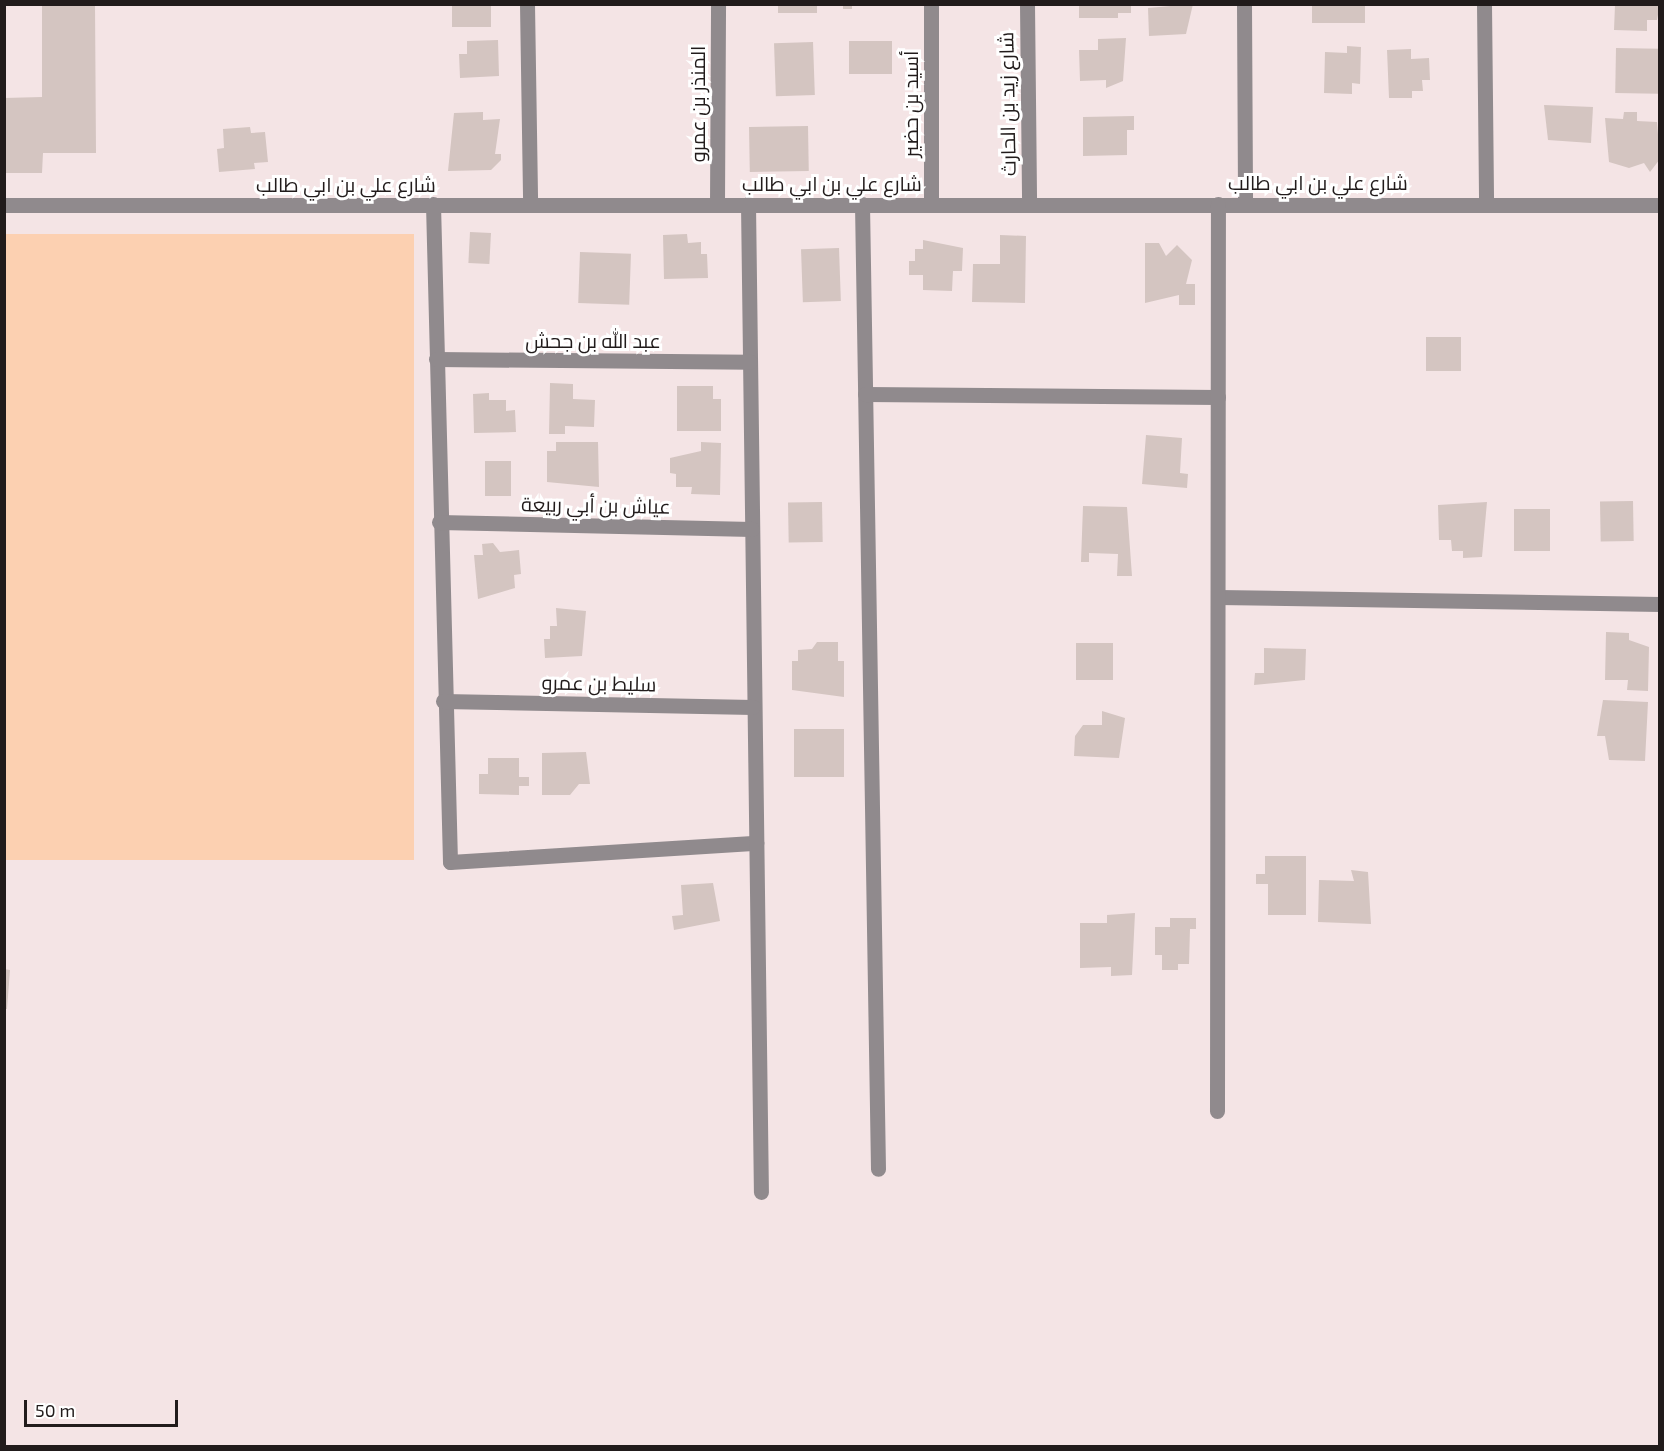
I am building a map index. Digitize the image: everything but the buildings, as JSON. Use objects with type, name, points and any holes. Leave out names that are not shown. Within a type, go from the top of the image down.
[{"type":"street","points":[[527,4],[530,204]]},
{"type":"street","name":"المنذر بن عمرو","points":[[717,204],[718,4]]},
{"type":"street","name":"أسيد بن حضير","points":[[931,4],[931,204]]},
{"type":"street","name":"شارع زيد بن الحارث","points":[[1027,4],[1029,204]]},
{"type":"street","points":[[1244,4],[1245,204]]},
{"type":"street","points":[[1484,4],[1486,203]]},
{"type":"street","name":"شارع علي بن ابي طالب","points":[[4,205],[1486,203],[1659,206]]},
{"type":"street","points":[[433,204],[443,701],[450,862],[756,843]]},
{"type":"street","points":[[748,204],[761,1192]]},
{"type":"street","points":[[862,204],[878,1169]]},
{"type":"street","points":[[1217,1110],[1218,204]]},
{"type":"street","name":"عبد الله بن جحش","points":[[436,359],[750,362]]},
{"type":"street","points":[[865,394],[1218,397]]},
{"type":"street","name":"عياش بن أبي ربيعة","points":[[439,522],[752,529]]},
{"type":"street","points":[[1218,597],[1659,604]]},
{"type":"street","name":"سليط بن عمرو","points":[[443,701],[753,706]]},
{"type":"shaded area","points":[[5,234],[414,234],[414,860],[5,860]]}]
